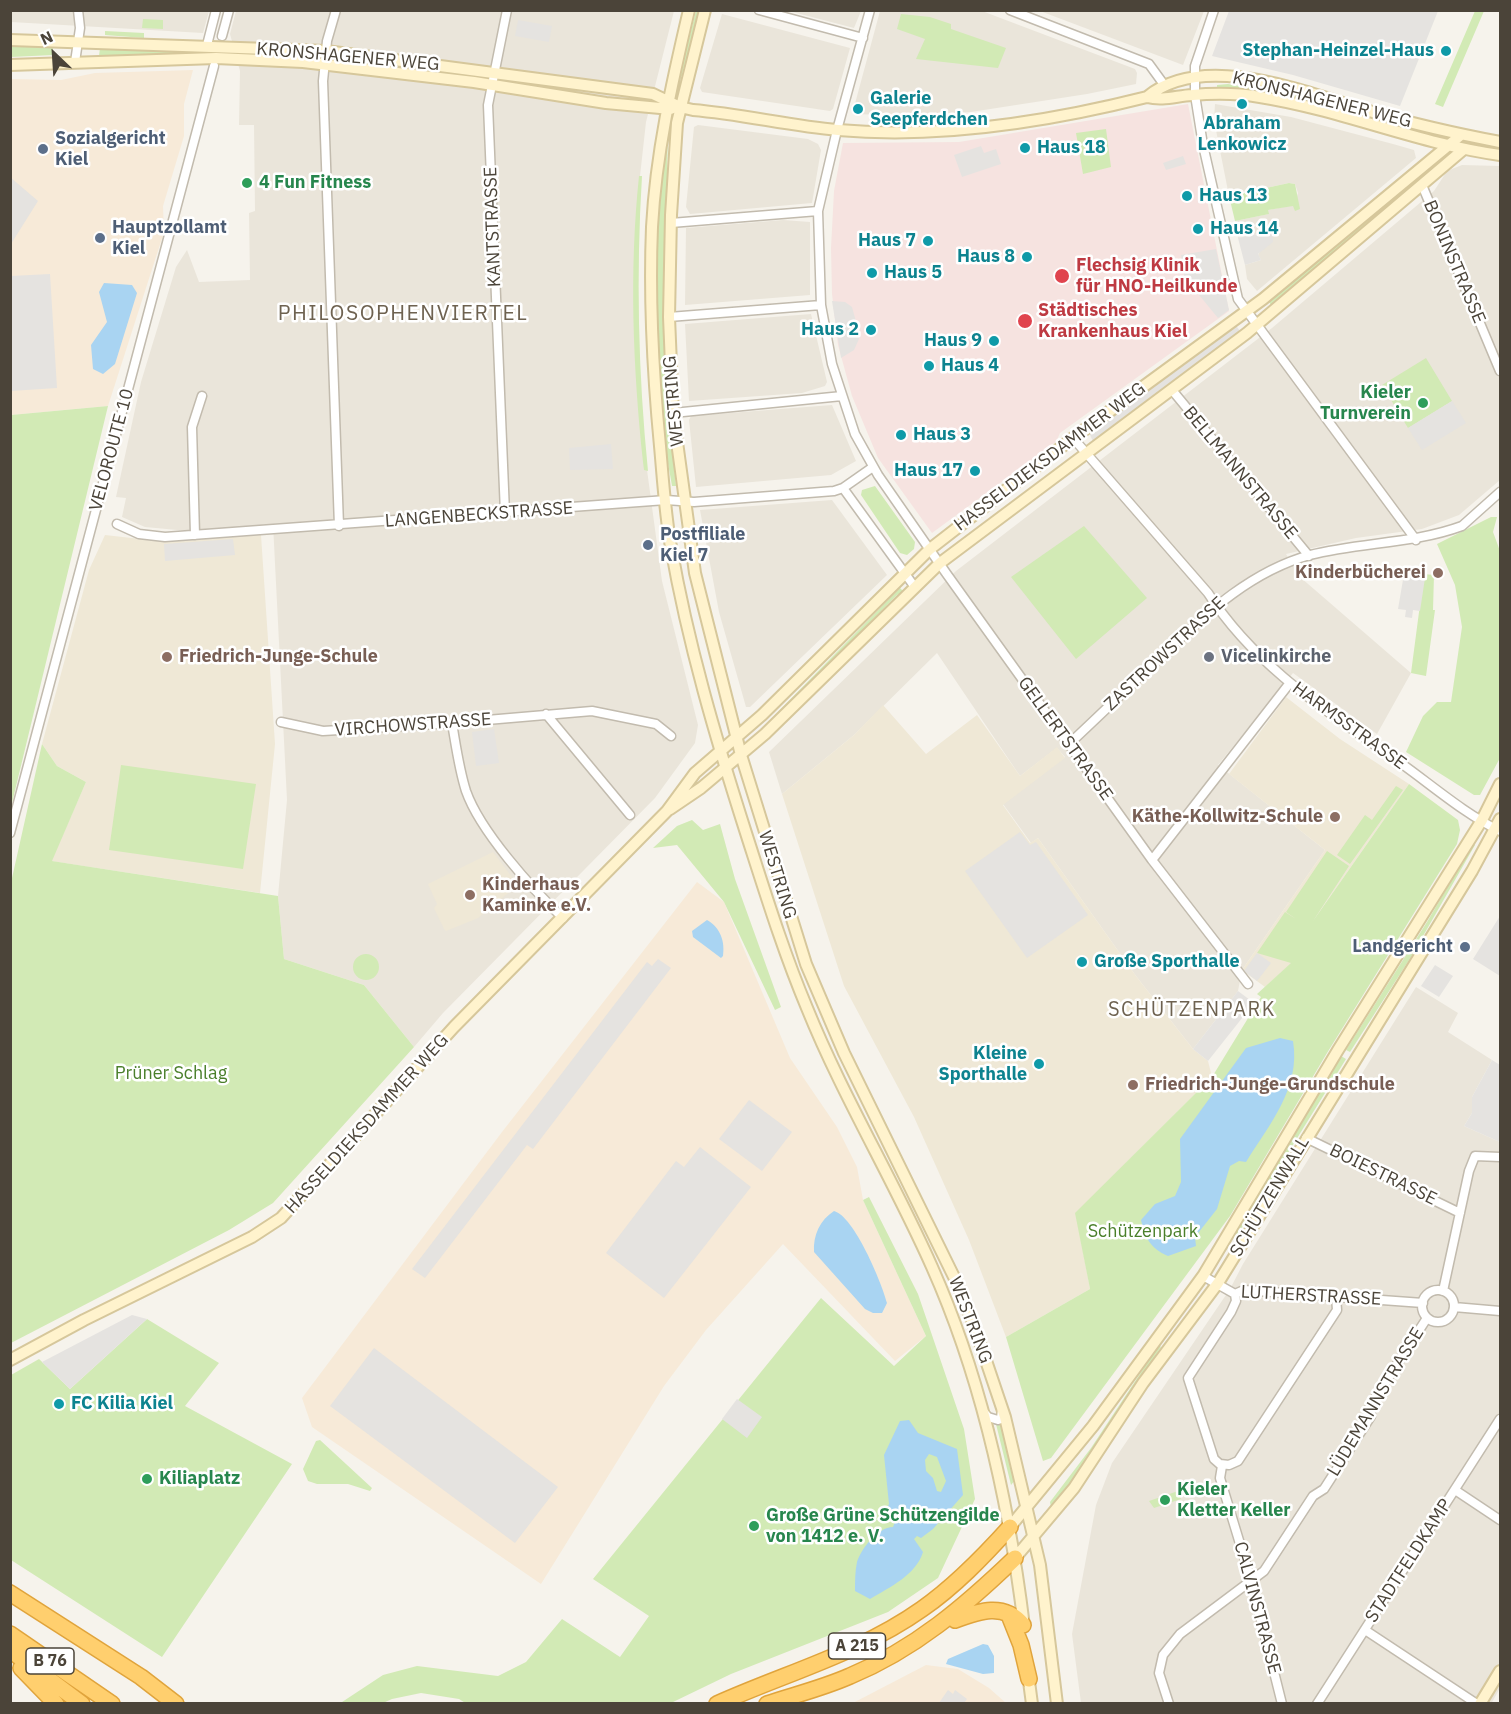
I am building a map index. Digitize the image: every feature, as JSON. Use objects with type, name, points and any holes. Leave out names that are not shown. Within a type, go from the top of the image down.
[{"type":"highway","name":"A 215","points":[[717,1704],[818,1664],[883,1633],[931,1603],[981,1559],[1010,1527]]},
{"type":"highway","points":[[766,1704],[850,1677],[893,1656],[941,1625],[1015,1558]]},
{"type":"highway","points":[[10,1593],[141,1677],[177,1704]]},
{"type":"highway","points":[[941,1625],[984,1610],[1007,1613],[1023,1625]]},
{"type":"highway","points":[[1007,1613],[1017,1632],[1029,1679]]},
{"type":"highway","name":"B 76","points":[[10,1634],[112,1704]]},
{"type":"highway","name":"B 76","points":[[10,1650],[82,1704]]},
{"type":"highway","points":[[10,1658],[56,1704]]},
{"type":"main road","name":"WESTRING","points":[[689,10],[667,105],[652,225],[650,321],[670,544],[682,601],[721,751],[774,924],[807,1008],[849,1101],[932,1267],[981,1408],[1010,1527],[1032,1704]]},
{"type":"main road","name":"WESTRING","points":[[705,10],[680,107],[670,223],[669,317],[673,413],[683,502],[695,573],[741,755],[797,941],[817,992],[951,1269],[976,1331],[1002,1408],[1034,1537],[1049,1618],[1057,1704]]},
{"type":"main road","name":"KRONSHAGENER WEG","points":[[10,40],[207,45],[326,51],[653,94],[667,105]]},
{"type":"main road","name":"KRONSHAGENER WEG","points":[[10,65],[216,58],[324,64],[492,84],[606,103],[667,105],[837,130],[909,132],[974,128],[1095,108],[1147,96],[1165,86],[1194,78],[1221,76],[1254,80],[1461,135],[1500,142]]},
{"type":"main road","name":"KRONSHAGENER WEG","points":[[1147,96],[1159,100],[1195,95],[1233,94],[1271,99],[1445,146],[1500,155]]},
{"type":"main road","name":"HASSELDIEKSDAMMER WEG","points":[[10,1360],[84,1320],[252,1238],[281,1218],[453,1027],[667,811],[689,779],[806,672],[930,549],[1073,438],[1246,311],[1461,135]]},
{"type":"main road","name":"HASSELDIEKSDAMMER WEG","points":[[667,811],[687,799],[741,755],[940,563],[1257,325],[1464,149]]},
{"type":"main road","name":"SCHÜTZENWALL","points":[[1010,1527],[1105,1410],[1203,1276],[1341,1045],[1482,820],[1500,784]]},
{"type":"main road","name":"SCHÜTZENWALL","points":[[1015,1558],[1074,1488],[1143,1383],[1218,1283],[1499,826]]},
{"type":"main road","points":[[1478,1704],[1500,1671]]},
{"type":"street","points":[[75,62],[80,28],[78,10]]},
{"type":"street","points":[[207,45],[216,10]]},
{"type":"street","points":[[222,36],[229,10]]},
{"type":"street","points":[[336,10],[324,64],[339,526]]},
{"type":"street","name":"KANTSTRASSE","points":[[505,513],[488,105],[507,10]]},
{"type":"street","points":[[759,10],[863,38]]},
{"type":"street","name":"GELLERTSTRASSE","points":[[870,10],[837,130],[819,211],[821,305],[842,396],[855,434],[873,467],[1069,744],[1152,860],[1248,984]]},
{"type":"street","points":[[1010,10],[1149,64],[1165,86]]},
{"type":"street","points":[[1214,10],[1197,58],[1194,78],[1195,95],[1203,144],[1238,299],[1416,540]]},
{"type":"street","name":"VELOROUTE 10","points":[[10,833],[214,66]]},
{"type":"street","name":"BONINSTRASSE","points":[[1422,185],[1500,371]]},
{"type":"street","points":[[670,223],[819,211]]},
{"type":"street","points":[[669,317],[821,305]]},
{"type":"street","name":"BELLMANNSTRASSE","points":[[1172,390],[1309,556]]},
{"type":"street","points":[[195,535],[192,427],[202,396]]},
{"type":"street","points":[[673,413],[842,396]]},
{"type":"street","name":"HARMSSTRASSE","points":[[1073,438],[1216,606],[1260,656],[1289,684],[1482,820],[1499,826]]},
{"type":"street","points":[[873,467],[843,488],[914,586]]},
{"type":"street","name":"LANGENBECKSTRASSE","points":[[117,524],[147,536],[195,535],[666,500],[683,502],[843,488]]},
{"type":"street","name":"ZASTROWSTRASSE","points":[[1069,744],[1228,595],[1259,577],[1309,556],[1416,540],[1462,526],[1500,492]]},
{"type":"street","points":[[1152,860],[1289,684]]},
{"type":"street","name":"VIRCHOWSTRASSE","points":[[281,722],[323,731],[592,711],[656,724],[671,736]]},
{"type":"street","points":[[546,714],[630,816]]},
{"type":"street","points":[[452,723],[460,767],[472,803],[497,843],[535,890],[563,918]]},
{"type":"street","name":"BOIESTRASSE","points":[[1306,1138],[1461,1213]]},
{"type":"street","points":[[1443,1291],[1469,1171],[1475,1156],[1500,1157]]},
{"type":"street","name":"LUTHERSTRASSE","points":[[1203,1276],[1235,1294],[1244,1290],[1423,1303]]},
{"type":"street","points":[[1443,1291],[1451,1297],[1454,1307],[1449,1318],[1438,1322],[1427,1318],[1423,1311],[1423,1303],[1431,1292],[1443,1291]]},
{"type":"street","name":"CALVINSTRASSE","points":[[1235,1294],[1236,1301],[1231,1311],[1188,1378],[1214,1459],[1221,1464],[1220,1478],[1251,1580],[1282,1704]]},
{"type":"street","points":[[1221,1464],[1228,1465],[1238,1461],[1337,1310],[1336,1297]]},
{"type":"street","points":[[1454,1307],[1500,1311]]},
{"type":"street","name":"LÜDEMANNSTRASSE","points":[[1169,1704],[1159,1673],[1163,1655],[1180,1634],[1264,1571],[1313,1496],[1324,1489],[1371,1416],[1370,1406],[1427,1318]]},
{"type":"street","points":[[981,1408],[994,1420],[1001,1419],[1002,1408]]},
{"type":"street","name":"STADTFELDKAMP","points":[[1317,1704],[1500,1419]]},
{"type":"street","points":[[1455,1490],[1500,1520]]},
{"type":"street","points":[[1365,1630],[1478,1704]]},
{"type":"shaded area","points":[[1229,10],[1438,11],[1400,106],[1293,75],[1212,56]]},
{"type":"shaded area","points":[[10,11],[209,11],[203,33],[11,22]]},
{"type":"shaded area","points":[[236,11],[674,11],[646,122],[640,176],[636,268],[640,418],[662,581],[698,725],[695,743],[655,798],[443,1013],[414,1047],[364,985],[284,959],[278,896],[287,800],[273,524],[188,531],[145,527],[122,517],[126,498],[116,497],[141,382],[176,267],[187,250],[199,282],[250,280],[249,213],[255,211],[254,125],[239,125],[240,71],[230,34]]},
{"type":"shaded area","points":[[789,11],[861,11],[854,28]]},
{"type":"shaded area","points":[[880,11],[982,11],[1135,69],[1136,84],[971,112],[908,116],[855,114],[853,111]]},
{"type":"shaded area","points":[[1040,11],[1204,11],[1183,65]]},
{"type":"shaded area","points":[[722,14],[850,48],[833,109],[830,111],[702,92],[700,88]]},
{"type":"shaded area","points":[[518,20],[552,26],[549,42],[515,36]]},
{"type":"shaded area","points":[[193,70],[184,104],[184,136],[163,206],[164,232],[108,406],[11,415],[11,79],[61,80],[95,73]]},
{"type":"shaded area","name":"Städtisches Krankenhaus Kiel","points":[[1188,104],[1229,311],[1060,433],[1056,442],[932,533],[878,458],[852,396],[838,345],[832,294],[831,248],[834,191],[843,143],[959,142]]},
{"type":"shaded area","points":[[1215,104],[1291,117],[1393,144],[1414,150],[1416,158],[1257,291],[1247,279],[1245,265],[1261,260],[1258,255],[1271,231],[1238,238],[1235,221],[1268,214],[1268,210],[1294,205],[1298,193],[1295,184],[1289,183],[1229,196],[1214,120]]},
{"type":"shaded area","points":[[698,125],[808,139],[818,144],[821,150],[812,203],[690,214],[686,207],[694,127]]},
{"type":"shaded area","points":[[981,146],[984,153],[996,149],[1001,164],[962,177],[954,155]]},
{"type":"shaded area","points":[[1183,156],[1186,164],[1166,170],[1163,163]]},
{"type":"shaded area","points":[[1462,165],[1500,166],[1500,480],[1459,515],[1422,529],[1356,538],[1286,554],[1300,577],[1411,673],[1377,734],[1293,673],[1218,765],[1325,850],[1242,970],[1238,991],[1193,1049],[1136,976],[1038,838],[1031,843],[1003,804],[1065,757],[1057,748],[1020,776],[937,653],[854,735],[782,794],[769,752],[956,571],[1272,328],[1434,191],[1447,171]]},
{"type":"shaded area","points":[[10,177],[38,201],[11,244],[10,244]]},
{"type":"shaded area","points":[[783,220],[810,222],[810,295],[685,305],[686,228]]},
{"type":"shaded area","points":[[1272,231],[1273,242],[1258,254],[1261,260],[1245,265],[1238,238]]},
{"type":"shaded area","points":[[1216,249],[1229,310],[1218,318],[1195,290],[1187,292],[1181,255]]},
{"type":"shaded area","points":[[50,274],[57,388],[11,391],[11,276]]},
{"type":"shaded area","points":[[832,301],[845,302],[852,307],[857,325],[859,339],[854,350],[841,358]]},
{"type":"shaded area","points":[[811,314],[827,382],[825,386],[802,393],[689,401],[685,324]]},
{"type":"shaded area","points":[[1234,323],[1240,331],[1094,444],[1088,430]]},
{"type":"shaded area","points":[[1452,401],[1466,423],[1422,450],[1408,428]]},
{"type":"shaded area","points":[[832,405],[856,461],[831,475],[696,487],[689,420],[691,416]]},
{"type":"shaded area","points":[[611,444],[613,469],[570,470],[569,448]]},
{"type":"shaded area","points":[[832,500],[887,575],[750,707],[746,707],[719,612],[700,510]]},
{"type":"shaded area","name":"Friedrich-Junge-Schule","points":[[105,535],[158,541],[261,535],[275,744],[260,893],[51,861],[86,782],[57,766],[42,744],[89,570]]},
{"type":"shaded area","points":[[233,539],[235,555],[165,561],[164,544]]},
{"type":"shaded area","points":[[1407,571],[1422,572],[1425,578],[1420,611],[1413,610],[1412,618],[1405,617],[1406,610],[1398,609],[1404,574]]},
{"type":"shaded area","name":"Käthe-Kollwitz-Schule","points":[[1286,697],[1340,739],[1409,784],[1308,928],[1292,963],[1265,987],[1242,970],[1325,850],[1229,774]]},
{"type":"shaded area","points":[[883,705],[926,754],[977,715],[1020,776],[1057,747],[1065,758],[1003,805],[1030,843],[1038,838],[1136,976],[1193,1049],[1208,1061],[1212,1077],[1076,1213],[1090,1289],[1006,1337],[969,1240],[914,1117],[844,986],[782,794],[854,735]]},
{"type":"shaded area","points":[[494,729],[499,763],[476,766],[472,732]]},
{"type":"shaded area","points":[[1020,832],[1030,845],[1036,842],[1088,915],[1027,958],[965,871]]},
{"type":"shaded area","name":"Kinderhaus Kaminke e.V.","points":[[493,852],[518,885],[478,918],[446,931],[434,908],[437,904],[428,884]]},
{"type":"shaded area","points":[[697,882],[724,902],[790,1058],[837,1127],[857,1167],[863,1200],[926,1336],[895,1361],[783,1244],[706,1330],[664,1386],[541,1584],[312,1427],[302,1398],[502,1132]]},
{"type":"shaded area","points":[[1500,916],[1500,976],[1473,959]]},
{"type":"shaded area","points":[[1257,953],[1271,963],[1257,981],[1244,971]]},
{"type":"shaded area","points":[[658,959],[671,968],[533,1149],[527,1145],[425,1278],[412,1269],[647,962],[652,966]]},
{"type":"shaded area","points":[[1435,965],[1453,976],[1439,997],[1421,986]]},
{"type":"shaded area","points":[[1416,987],[1458,1013],[1448,1032],[1492,1060],[1472,1097],[1472,1113],[1464,1126],[1500,1142],[1500,1688],[1491,1704],[1081,1703],[1072,1634],[1096,1505],[1112,1463],[1230,1289],[1243,1264]]},
{"type":"shaded area","points":[[1238,991],[1254,1003],[1208,1061],[1193,1049]]},
{"type":"shaded area","points":[[1492,1060],[1500,1065],[1500,1142],[1464,1126],[1472,1113],[1472,1097]]},
{"type":"shaded area","points":[[749,1100],[792,1132],[762,1171],[719,1139]]},
{"type":"shaded area","points":[[700,1147],[751,1187],[664,1298],[606,1253],[676,1161],[684,1167]]},
{"type":"shaded area","points":[[132,1315],[147,1319],[70,1389],[42,1362]]},
{"type":"shaded area","points":[[374,1348],[558,1487],[515,1543],[330,1406]]},
{"type":"shaded area","points":[[737,1399],[762,1417],[747,1438],[722,1419]]},
{"type":"shaded area","points":[[926,1665],[958,1669],[989,1688],[1006,1703],[851,1704]]},
{"type":"shaded area","points":[[948,1690],[953,1694],[955,1690],[967,1699],[964,1703],[939,1703]]},
{"type":"green space","points":[[696,11],[699,11],[681,79],[679,78]]},
{"type":"green space","points":[[1475,11],[1484,11],[1443,107],[1435,104]]},
{"type":"green space","points":[[901,14],[930,17],[951,24],[951,29],[1006,48],[998,68],[916,59],[925,39],[897,29]]},
{"type":"green space","points":[[143,19],[163,20],[163,29],[142,28]]},
{"type":"green space","points":[[105,31],[144,33],[144,38],[105,35]]},
{"type":"green space","points":[[10,45],[53,47],[53,55],[11,57]]},
{"type":"green space","points":[[100,48],[214,49],[213,53],[99,56]]},
{"type":"green space","points":[[337,56],[479,74],[479,78],[336,60]]},
{"type":"green space","points":[[1228,84],[1299,96],[1419,129],[1418,132],[1217,88],[1217,85]]},
{"type":"green space","points":[[1106,129],[1111,167],[1083,174],[1076,133]]},
{"type":"green space","points":[[665,130],[668,130],[664,320],[670,428],[676,486],[672,486],[662,431],[656,350],[657,239]]},
{"type":"green space","points":[[1435,162],[1438,162],[1272,306],[1268,301]]},
{"type":"green space","points":[[639,176],[642,176],[639,323],[648,471],[644,470],[635,355],[633,283]]},
{"type":"green space","points":[[1289,183],[1295,184],[1300,209],[1295,211],[1293,206],[1268,210],[1269,214],[1235,221],[1229,196]]},
{"type":"green space","points":[[1426,358],[1452,401],[1408,428],[1382,385]]},
{"type":"green space","points":[[108,406],[11,807],[11,415]]},
{"type":"green space","points":[[875,486],[915,542],[914,549],[907,555],[900,553],[861,495],[862,490]]},
{"type":"green space","points":[[1491,517],[1497,517],[1493,532],[1500,551],[1500,758],[1480,795],[1474,795],[1406,752],[1423,716],[1437,702],[1451,702],[1462,627],[1455,585],[1437,544]]},
{"type":"green space","points":[[1084,526],[1147,598],[1076,659],[1011,577]]},
{"type":"green space","points":[[1424,574],[1434,575],[1433,610],[1435,610],[1426,676],[1411,673]]},
{"type":"green space","points":[[900,588],[904,592],[897,595],[764,729],[764,726]]},
{"type":"green space","name":"Prüner Schlag","points":[[42,744],[57,766],[86,782],[52,861],[278,896],[284,959],[364,985],[414,1047],[273,1203],[229,1230],[11,1343],[10,887]]},
{"type":"green space","points":[[121,765],[256,784],[243,869],[109,850]]},
{"type":"green space","name":"Schützenpark","points":[[1409,784],[1458,820],[1460,830],[1457,844],[1327,1053],[1230,1216],[1051,1458],[1043,1461],[1006,1337],[1090,1289],[1075,1213],[1212,1077],[1261,997],[1257,994],[1291,963],[1257,953],[1285,912],[1296,919],[1286,912],[1327,851],[1349,866],[1313,921]]},
{"type":"green space","points":[[1396,786],[1403,790],[1350,864],[1337,855],[1365,815],[1372,820]]},
{"type":"green space","points":[[692,820],[703,830],[720,824],[735,879],[781,1007],[775,1010],[724,902],[677,845],[653,848],[677,826]]},
{"type":"green space","points":[[1473,844],[1475,845],[1411,957],[1350,1052],[1346,1050],[1427,922]]},
{"type":"green space","points":[[366,954],[375,958],[379,967],[375,976],[366,980],[357,976],[353,967],[357,958]]},
{"type":"green space","points":[[1341,1056],[1346,1059],[1236,1237],[1233,1238]]},
{"type":"green space","points":[[869,1197],[918,1294],[964,1429],[975,1499],[938,1578],[888,1612],[731,1674],[671,1703],[467,1704],[459,1699],[421,1693],[383,1703],[339,1704],[383,1675],[417,1666],[498,1676],[526,1662],[562,1619],[620,1657],[649,1616],[593,1579],[821,1298],[894,1366],[926,1336],[863,1200]]},
{"type":"green space","name":"Kiliaplatz","points":[[147,1319],[219,1363],[185,1406],[292,1464],[162,1657],[11,1560],[11,1375],[39,1359],[70,1389]]},
{"type":"green space","points":[[1159,1345],[1161,1347],[1063,1494],[1051,1507],[1050,1502],[1091,1448]]},
{"type":"green space","points":[[1002,1423],[1016,1479],[1011,1485],[996,1424]]},
{"type":"green space","points":[[320,1440],[372,1488],[370,1491],[348,1484],[317,1484],[308,1481],[303,1469],[316,1441]]},
{"type":"green space","name":"Kieler Kletter Keller","points":[[1178,1491],[1181,1499],[1154,1508],[1149,1501]]},
{"type":"water","points":[[104,283],[132,285],[137,293],[115,364],[103,374],[93,369],[91,345],[107,322],[99,292]]},
{"type":"water","points":[[707,920],[716,927],[723,941],[721,958],[693,937],[692,931]]},
{"type":"water","points":[[1280,1038],[1293,1041],[1294,1058],[1288,1090],[1273,1120],[1246,1162],[1239,1161],[1230,1166],[1217,1209],[1195,1237],[1196,1246],[1168,1256],[1162,1253],[1149,1242],[1141,1220],[1155,1204],[1175,1196],[1181,1182],[1180,1139],[1246,1048]]},
{"type":"water","points":[[834,1211],[850,1225],[866,1251],[887,1303],[882,1313],[873,1313],[865,1309],[814,1252],[818,1228]]},
{"type":"water","points":[[909,1420],[918,1433],[957,1449],[963,1495],[933,1529],[921,1538],[917,1536],[914,1539],[923,1552],[915,1567],[894,1585],[870,1599],[855,1591],[856,1565],[862,1551],[871,1540],[887,1528],[893,1527],[895,1522],[885,1512],[889,1504],[884,1455],[900,1421]],"holes":[[[929,1454],[937,1457],[946,1481],[941,1492],[937,1491],[933,1478],[926,1471],[925,1460]]]},
{"type":"water","points":[[983,1644],[988,1645],[994,1656],[994,1673],[983,1674],[946,1664],[948,1659]]},
{"type":"place","name":"Stephan-Heinzel-Haus","points":[[1446,51]]},
{"type":"place","name":"Abraham Lenkowicz","points":[[1242,104]]},
{"type":"place","name":"Galerie Seepferdchen","points":[[858,109]]},
{"type":"place","name":"Haus 18","points":[[1025,148]]},
{"type":"place","name":"Sozialgericht Kiel","points":[[43,149]]},
{"type":"place","name":"4 Fun Fitness","points":[[247,183]]},
{"type":"place","name":"Haus 13","points":[[1187,196]]},
{"type":"place","name":"Haus 14","points":[[1198,229]]},
{"type":"place","name":"Hauptzollamt Kiel","points":[[100,238]]},
{"type":"place","name":"Haus 7","points":[[928,241]]},
{"type":"place","name":"Haus 8","points":[[1027,257]]},
{"type":"place","name":"Haus 5","points":[[872,273]]},
{"type":"place","name":"Flechsig Klinik für HNO-Heilkunde","points":[[1062,276]]},
{"type":"place","name":"Städtisches Krankenhaus Kiel","points":[[1025,321]]},
{"type":"place","name":"Haus 2","points":[[871,330]]},
{"type":"place","name":"Haus 9","points":[[994,341]]},
{"type":"place","name":"Haus 4","points":[[929,366]]},
{"type":"place","name":"Kieler Turnverein","points":[[1423,403]]},
{"type":"place","name":"Haus 3","points":[[901,435]]},
{"type":"place","name":"Haus 17","points":[[975,471]]},
{"type":"place","name":"Postfiliale Kiel 7","points":[[648,545]]},
{"type":"place","name":"Kinderbücherei","points":[[1438,573]]},
{"type":"place","name":"Friedrich-Junge-Schule","points":[[167,657]]},
{"type":"place","name":"Vicelinkirche","points":[[1209,657]]},
{"type":"place","name":"Käthe-Kollwitz-Schule","points":[[1335,817]]},
{"type":"place","name":"Kinderhaus Kaminke e.V.","points":[[470,895]]},
{"type":"place","name":"Landgericht","points":[[1465,947]]},
{"type":"place","name":"Große Sporthalle","points":[[1082,962]]},
{"type":"place","name":"Kleine Sporthalle","points":[[1039,1064]]},
{"type":"place","name":"Friedrich-Junge-Grundschule","points":[[1133,1085]]},
{"type":"place","name":"FC Kilia Kiel","points":[[59,1404]]},
{"type":"place","name":"Kiliaplatz","points":[[147,1479]]},
{"type":"place","name":"Kieler Kletter Keller","points":[[1165,1500]]},
{"type":"place","name":"Große Grüne Schützengilde von 1412 e. V.","points":[[754,1526]]},
{"type":"district","name":"PHILOSOPHENVIERTEL","points":[[403,314]]},
{"type":"district","name":"SCHÜTZENPARK","points":[[1192,1010]]}]
